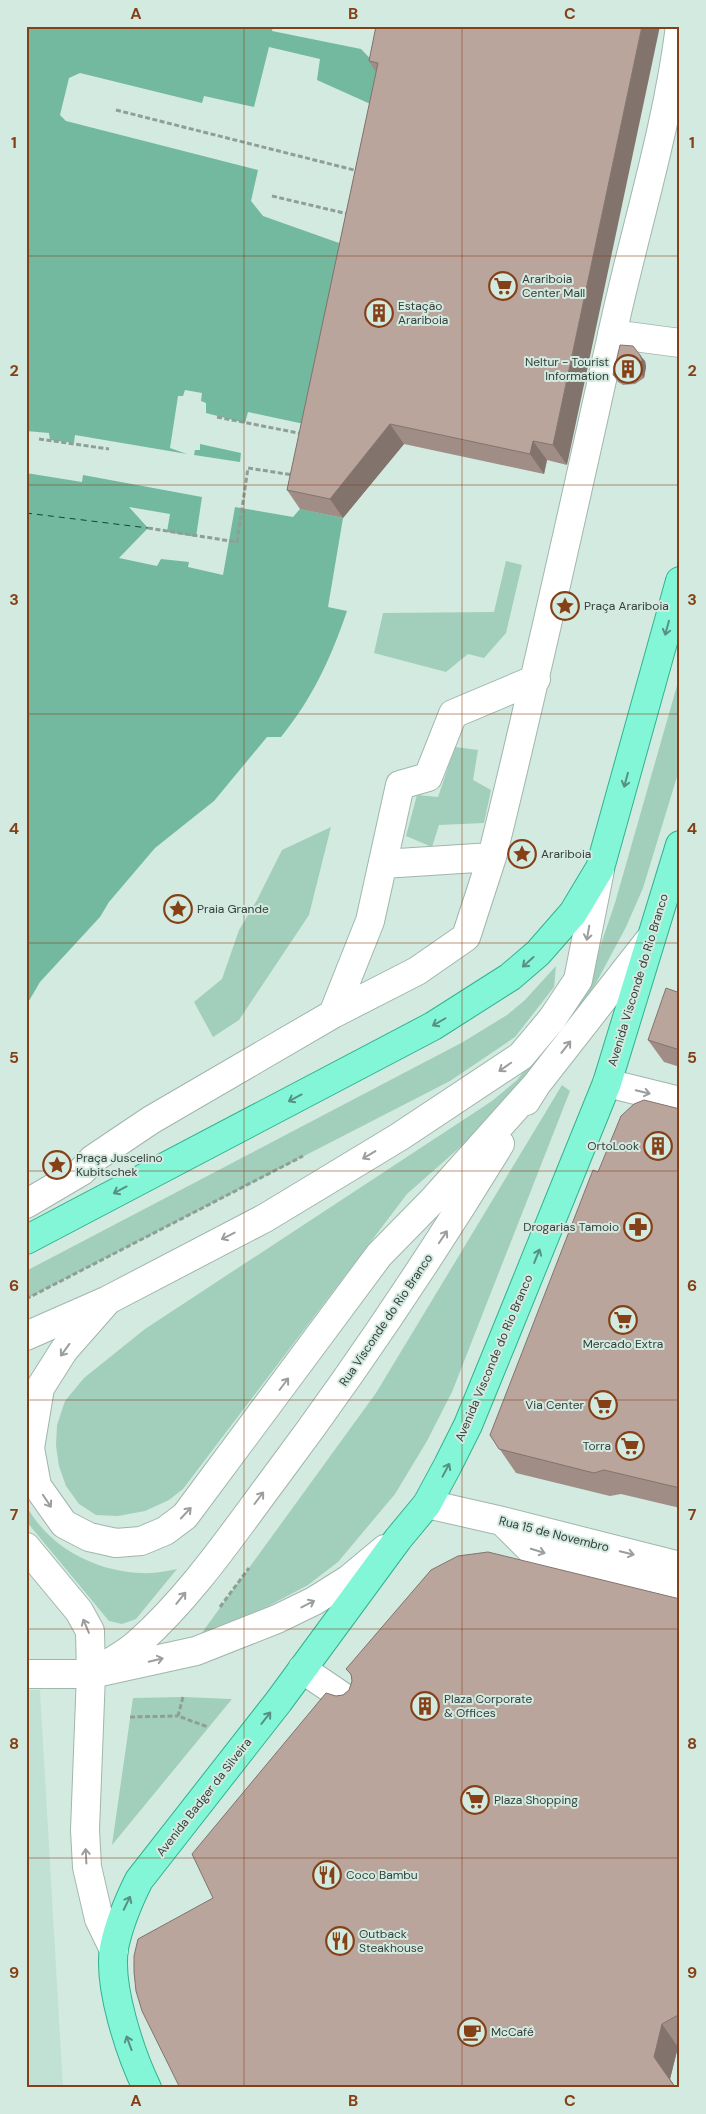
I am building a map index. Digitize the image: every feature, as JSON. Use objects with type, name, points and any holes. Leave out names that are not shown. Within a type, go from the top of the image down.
[{"type":"main road","points":[[26,1240],[433,1026],[510,978],[554,936],[573,913],[600,868],[680,581]]},
{"type":"main road","name":"Avenida Visconde do Rio Branco","points":[[398,1539],[427,1504],[468,1425],[607,1082],[680,845]]},
{"type":"main road","name":"Avenida Badger da Silveira","points":[[147,2088],[126,2037],[116,1993],[114,1950],[124,1911],[139,1880],[302,1669],[398,1539]]},
{"type":"street","points":[[26,1204],[82,1171],[93,1159],[130,1135],[333,1014],[417,971],[466,937],[492,857],[536,678],[612,334],[654,167],[680,28],[664,26]]},
{"type":"street","points":[[612,334],[680,343]]},
{"type":"street","points":[[333,1014],[370,921],[400,785],[428,776],[453,714],[536,678]]},
{"type":"street","points":[[382,864],[492,857]]},
{"type":"street","points":[[26,1336],[108,1300],[265,1218],[399,1137],[521,1056],[552,1019],[578,980],[600,868]]},
{"type":"street","name":"Rua Visconde do Rio Branco","points":[[91,1674],[137,1644],[168,1614],[235,1530],[320,1417],[401,1299],[449,1228],[536,1085],[650,939]]},
{"type":"street","points":[[607,1082],[680,1101]]},
{"type":"street","points":[[108,1300],[64,1350],[40,1388],[30,1448],[37,1486],[64,1524],[89,1536],[116,1543],[141,1541],[165,1531],[185,1516],[379,1255],[433,1200],[536,1085]]},
{"type":"street","name":"Rua 15 de Novembro","points":[[427,1504],[502,1520],[680,1566]]},
{"type":"street","points":[[502,1520],[531,1550],[680,1588]]},
{"type":"street","name":"Avenida Visconde do Rio Branco","points":[[26,1674],[91,1674],[196,1651],[277,1619],[314,1601],[349,1579],[398,1539]]},
{"type":"street","points":[[26,1547],[79,1611],[90,1631],[91,1674],[85,1830],[87,1867],[99,1919],[114,1950]]},
{"type":"street","points":[[302,1669],[352,1703]]},
{"type":"path","points":[[116,110],[365,173]]},
{"type":"path","points":[[272,196],[357,216]]},
{"type":"path","points":[[217,417],[304,434]]},
{"type":"path","points":[[39,438],[109,448]]},
{"type":"path","points":[[148,528],[237,542],[248,468],[296,476]]},
{"type":"path","points":[[26,1299],[308,1154]]},
{"type":"path","points":[[178,1716],[183,1697]]},
{"type":"path","points":[[130,1717],[178,1716],[208,1727]]},
{"type":"shaded area","points":[[26,26],[395,26],[301,509],[343,518],[328,607],[347,611],[341,628],[320,677],[302,708],[281,737],[267,737],[214,801],[155,848],[109,902],[100,917],[40,982],[26,1006]]},
{"type":"shaded area","points":[[506,561],[522,565],[506,633],[484,658],[468,654],[446,672],[374,653],[383,613],[494,612]]},
{"type":"shaded area","points":[[680,675],[680,767],[643,888],[626,927],[595,985],[538,1065],[502,1110],[407,1194],[183,1489],[169,1500],[145,1511],[118,1516],[96,1515],[79,1504],[66,1486],[59,1466],[56,1446],[57,1425],[65,1401],[84,1378],[145,1329],[492,1101],[517,1080],[562,1022],[589,979],[615,903]]},
{"type":"shaded area","points":[[455,747],[478,750],[473,780],[491,790],[484,823],[439,825],[432,847],[406,836],[417,795],[438,797]]},
{"type":"shaded area","points":[[331,827],[309,915],[239,1020],[213,1037],[194,1002],[222,979],[239,930],[257,900],[282,850]]},
{"type":"shaded area","points":[[556,966],[554,987],[515,1037],[450,1081],[26,1299],[26,1271],[463,1042],[507,1015],[525,1000]]},
{"type":"shaded area","points":[[562,1085],[570,1091],[452,1392],[427,1441],[395,1494],[338,1562],[308,1585],[261,1610],[201,1634],[376,1393]]},
{"type":"shaded area","points":[[26,1505],[35,1520],[60,1545],[91,1562],[125,1572],[156,1573],[177,1569],[136,1619],[122,1624],[109,1621],[26,1521]]},
{"type":"shaded area","points":[[26,1690],[40,1690],[63,2088],[26,2088]]},
{"type":"shaded area","points":[[183,1697],[232,1699],[112,1845],[133,1698]]},
{"type":"pier","points":[[273,26],[395,26],[384,73],[361,49],[272,31]]},
{"type":"pier","points":[[269,47],[320,59],[317,80],[386,111],[356,249],[263,216],[251,201],[258,170],[66,121],[60,115],[69,78],[80,73],[202,103],[204,96],[254,107]]},
{"type":"pier","points":[[185,390],[202,393],[201,401],[206,403],[206,413],[245,423],[248,412],[318,427],[300,509],[293,517],[235,507],[223,575],[188,567],[189,562],[161,559],[157,566],[119,558],[148,528],[129,507],[170,514],[167,532],[196,537],[202,497],[83,475],[82,482],[26,473],[26,431],[49,433],[50,440],[74,443],[75,435],[187,454],[170,448],[178,396],[183,396]],"holes":[[[200,444],[241,453],[240,462],[194,455],[195,450],[200,450]]]},
{"type":"building","points":[[376,26],[642,26],[553,445],[533,441],[530,454],[390,424],[330,499],[287,490],[378,63],[369,61]]},
{"type":"building","name":"Neltur - Tourist Information","points":[[620,345],[633,346],[642,360],[639,371],[630,378],[618,378],[613,375]]},
{"type":"building","points":[[666,988],[680,993],[680,1050],[648,1040]]},
{"type":"building","name":"Via Center","points":[[644,1100],[680,1109],[680,1488],[604,1470],[594,1473],[499,1449],[490,1435],[593,1170],[598,1172],[621,1116],[634,1104]]},
{"type":"building","name":"Plaza Shopping","points":[[488,1552],[680,1599],[680,2014],[662,2024],[654,2057],[677,2088],[180,2088],[142,2011],[136,1991],[134,1956],[138,1939],[213,1898],[192,1854],[326,1693],[336,1696],[343,1695],[349,1690],[352,1681],[351,1674],[346,1669],[431,1570],[458,1556]]},
{"type":"ferry route","points":[[26,513],[148,528]]},
{"type":"place","name":"Arariboia Center Mall","points":[[503,286]]},
{"type":"place","name":"Estação Arariboia","points":[[379,313]]},
{"type":"place","name":"Neltur - Tourist Information","points":[[628,369]]},
{"type":"place","name":"Praça Arariboia","points":[[565,606]]},
{"type":"place","name":"Arariboia","points":[[522,854]]},
{"type":"place","name":"Praia Grande","points":[[178,909]]},
{"type":"place","name":"OrtoLook","points":[[658,1146]]},
{"type":"place","name":"Praça Juscelino Kubitschek","points":[[57,1165]]},
{"type":"place","name":"Drogarias Tamoio","points":[[638,1227]]},
{"type":"place","name":"Mercado Extra","points":[[623,1320]]},
{"type":"place","name":"Via Center","points":[[603,1405]]},
{"type":"place","name":"Torra","points":[[630,1446]]},
{"type":"place","name":"Plaza Corporate & Offices","points":[[425,1706]]},
{"type":"place","name":"Plaza Shopping","points":[[475,1800]]},
{"type":"place","name":"Coco Bambu","points":[[327,1875]]},
{"type":"place","name":"Outback Steakhouse","points":[[340,1941]]},
{"type":"place","name":"McCafé","points":[[472,2032]]}]
